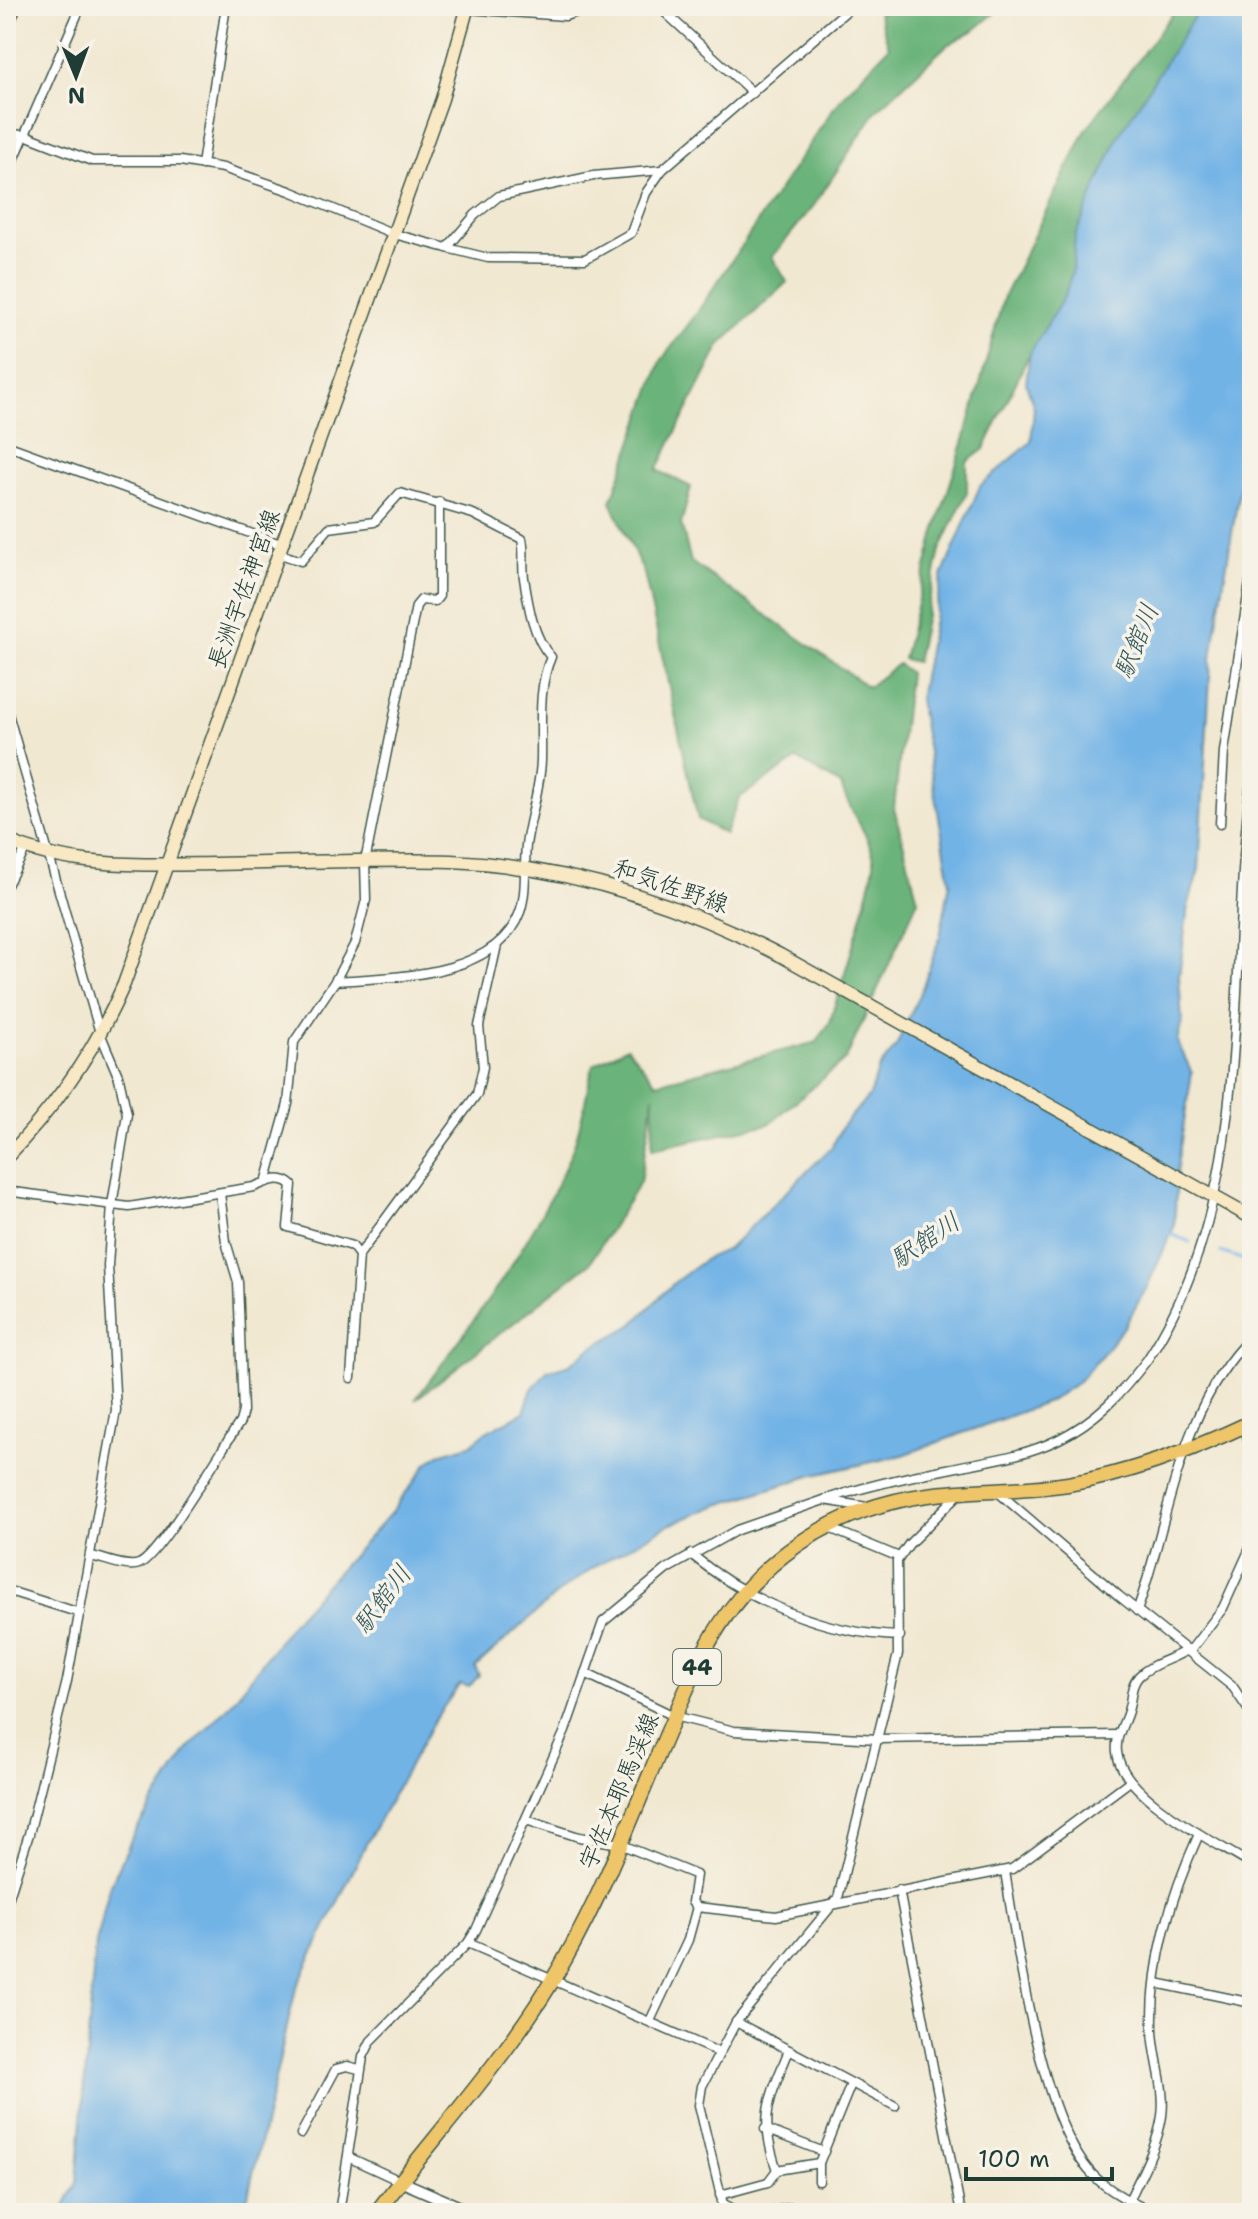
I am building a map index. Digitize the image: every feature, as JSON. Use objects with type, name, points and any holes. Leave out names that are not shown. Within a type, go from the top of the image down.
[{"type":"main road","name":"長洲宇佐神宮線","points":[[6,1158],[63,1092],[100,1033],[124,984],[453,67],[467,8]]},
{"type":"main road","name":"和気佐野線","points":[[6,840],[47,854],[112,864],[451,861],[523,869],[591,882],[692,913],[780,955],[1252,1218]]},
{"type":"main road","name":"宇佐本耶馬渓線","points":[[376,2213],[515,2035],[554,1979],[597,1899],[674,1716],[716,1630],[744,1591],[778,1558],[826,1527],[872,1508],[916,1497],[998,1491],[1120,1473],[1185,1451],[1249,1423]]},
{"type":"street","points":[[6,33],[17,6]]},
{"type":"street","points":[[6,178],[81,6]]},
{"type":"street","points":[[202,165],[226,6]]},
{"type":"street","points":[[467,8],[565,16],[594,6]]},
{"type":"street","points":[[658,6],[753,93]]},
{"type":"street","points":[[6,134],[25,135],[92,161],[166,160],[202,165],[290,191],[394,234],[488,258],[585,259],[631,233],[646,193],[662,170],[852,6]]},
{"type":"street","points":[[447,248],[475,215],[499,196],[593,176],[662,170]]},
{"type":"street","points":[[6,445],[281,550],[301,561],[329,528],[374,522],[400,493],[439,502],[522,539],[524,577],[534,624],[540,645],[551,657],[542,682],[540,780],[523,869],[521,909],[497,945],[479,1026],[483,1067],[477,1094],[359,1255],[351,1378]]},
{"type":"street","points":[[267,1179],[288,1104],[294,1042],[335,981],[360,928],[368,886],[365,862],[416,606],[421,600],[435,601],[439,596],[439,502]]},
{"type":"street","points":[[1220,824],[1224,751],[1252,569]]},
{"type":"street","points":[[6,707],[100,1033],[119,1078],[127,1114],[112,1205],[108,1266],[116,1410],[80,1613],[33,1819],[6,1906]]},
{"type":"street","points":[[339,2213],[359,2069],[371,2041],[468,1943],[485,1913],[526,1820],[603,1622],[646,1584],[691,1554],[737,1530],[824,1500],[1021,1454],[1060,1439],[1093,1419],[1133,1378],[1175,1316],[1197,1274],[1217,1198],[1237,1088],[1246,822],[1252,774]]},
{"type":"street","points":[[6,887],[26,848]]},
{"type":"street","points":[[335,981],[428,973],[468,960],[497,945]]},
{"type":"street","points":[[6,1191],[112,1205],[147,1206],[254,1187],[267,1179],[288,1181],[292,1185],[288,1227],[352,1246],[359,1255]]},
{"type":"street","points":[[91,1556],[132,1565],[143,1563],[240,1422],[243,1411],[238,1282],[226,1242],[220,1193]]},
{"type":"street","points":[[1137,1611],[1185,1451],[1203,1406],[1229,1361],[1252,1336]]},
{"type":"street","points":[[1249,1423],[1252,1460]]},
{"type":"street","points":[[998,1491],[1137,1611],[1233,1687],[1252,1715]]},
{"type":"street","points":[[725,2213],[699,2105],[702,2086],[736,2022],[835,1903],[878,1739],[900,1636],[899,1557],[960,1493]]},
{"type":"street","points":[[824,1500],[872,1508]]},
{"type":"street","points":[[826,1527],[864,1546],[899,1557]]},
{"type":"street","points":[[1252,1544],[1223,1608],[1189,1650],[1154,1664],[1137,1679],[1118,1735],[1118,1756],[1130,1781],[1199,1834],[1252,1865]]},
{"type":"street","points":[[691,1554],[744,1591],[836,1630],[900,1636]]},
{"type":"street","points":[[6,1590],[80,1613]]},
{"type":"street","points":[[585,1673],[674,1716],[734,1731],[878,1739],[1118,1735]]},
{"type":"street","points":[[526,1820],[579,1837],[620,1844],[696,1875],[692,1902],[697,1907],[776,1916],[1005,1871],[1020,1865],[1130,1781]]},
{"type":"street","points":[[1123,2213],[1150,2155],[1163,2113],[1153,2037],[1156,1983],[1166,1916],[1199,1834]]},
{"type":"street","points":[[1005,1871],[1031,2015],[1063,2128],[1072,2147],[1093,2176],[1154,2213]]},
{"type":"street","points":[[899,1890],[961,2213]]},
{"type":"street","points":[[650,2021],[688,1940],[697,1907]]},
{"type":"street","points":[[468,1943],[718,2052]]},
{"type":"street","points":[[1156,1983],[1252,2003]]},
{"type":"street","points":[[736,2022],[895,2106]]},
{"type":"street","points":[[777,2170],[765,2129],[772,2094],[789,2050]]},
{"type":"street","points":[[301,2134],[336,2069],[347,2066],[359,2069]]},
{"type":"street","points":[[819,2181],[819,2163],[851,2084]]},
{"type":"street","points":[[765,2129],[824,2152]]},
{"type":"street","points":[[348,2157],[474,2213]]},
{"type":"street","points":[[721,2199],[768,2182],[777,2170],[819,2163]]},
{"type":"street","points":[[721,2199],[741,2213]]},
{"type":"street","points":[[766,2213],[790,2208],[813,2209],[816,2213]]},
{"type":"green space","points":[[953,6],[1003,6],[973,31],[947,45],[876,111],[815,204],[772,257],[787,282],[720,345],[657,470],[691,487],[681,524],[691,562],[868,687],[898,664],[909,673],[894,808],[918,900],[846,1059],[769,1124],[652,1149],[654,1095],[640,1182],[589,1264],[415,1400],[481,1310],[541,1216],[573,1148],[593,1065],[627,1047],[656,1083],[817,1042],[830,1022],[873,869],[874,859],[867,839],[841,785],[797,759],[739,798],[725,834],[698,819],[644,573],[611,502],[661,361],[694,317],[839,100],[889,47],[878,13],[904,7],[949,11]]},
{"type":"green space","points":[[1178,6],[1201,6],[1118,137],[1075,236],[1073,269],[1065,295],[1030,353],[984,449],[967,462],[967,492],[940,550],[916,662],[903,659],[935,532],[1004,296],[1086,130]]},
{"type":"water","name":"駅館川","points":[[1201,6],[1252,6],[1252,413],[1211,659],[1199,869],[1188,906],[1179,976],[1182,1022],[1177,1041],[1192,1073],[1178,1159],[1174,1227],[1147,1287],[1124,1327],[1100,1357],[1078,1382],[1048,1402],[903,1455],[810,1476],[715,1506],[669,1525],[597,1565],[558,1593],[475,1667],[479,1675],[469,1687],[460,1684],[435,1719],[366,1844],[296,1988],[244,2213],[61,2213],[77,2183],[95,1948],[109,1889],[134,1833],[188,1749],[230,1705],[296,1618],[391,1513],[427,1464],[439,1454],[470,1445],[486,1432],[524,1412],[532,1389],[547,1371],[570,1364],[632,1325],[675,1282],[707,1258],[728,1249],[832,1147],[843,1125],[869,1096],[879,1068],[896,1047],[923,986],[940,937],[950,882],[919,699],[942,576],[980,486],[1031,442],[1034,408],[1026,383],[1030,353],[1065,295],[1073,269],[1075,236],[1118,137]]},
{"type":"waterway","points":[[1168,1233],[1190,1242]]},
{"type":"waterway","points":[[1221,1252],[1252,1263]]}]
